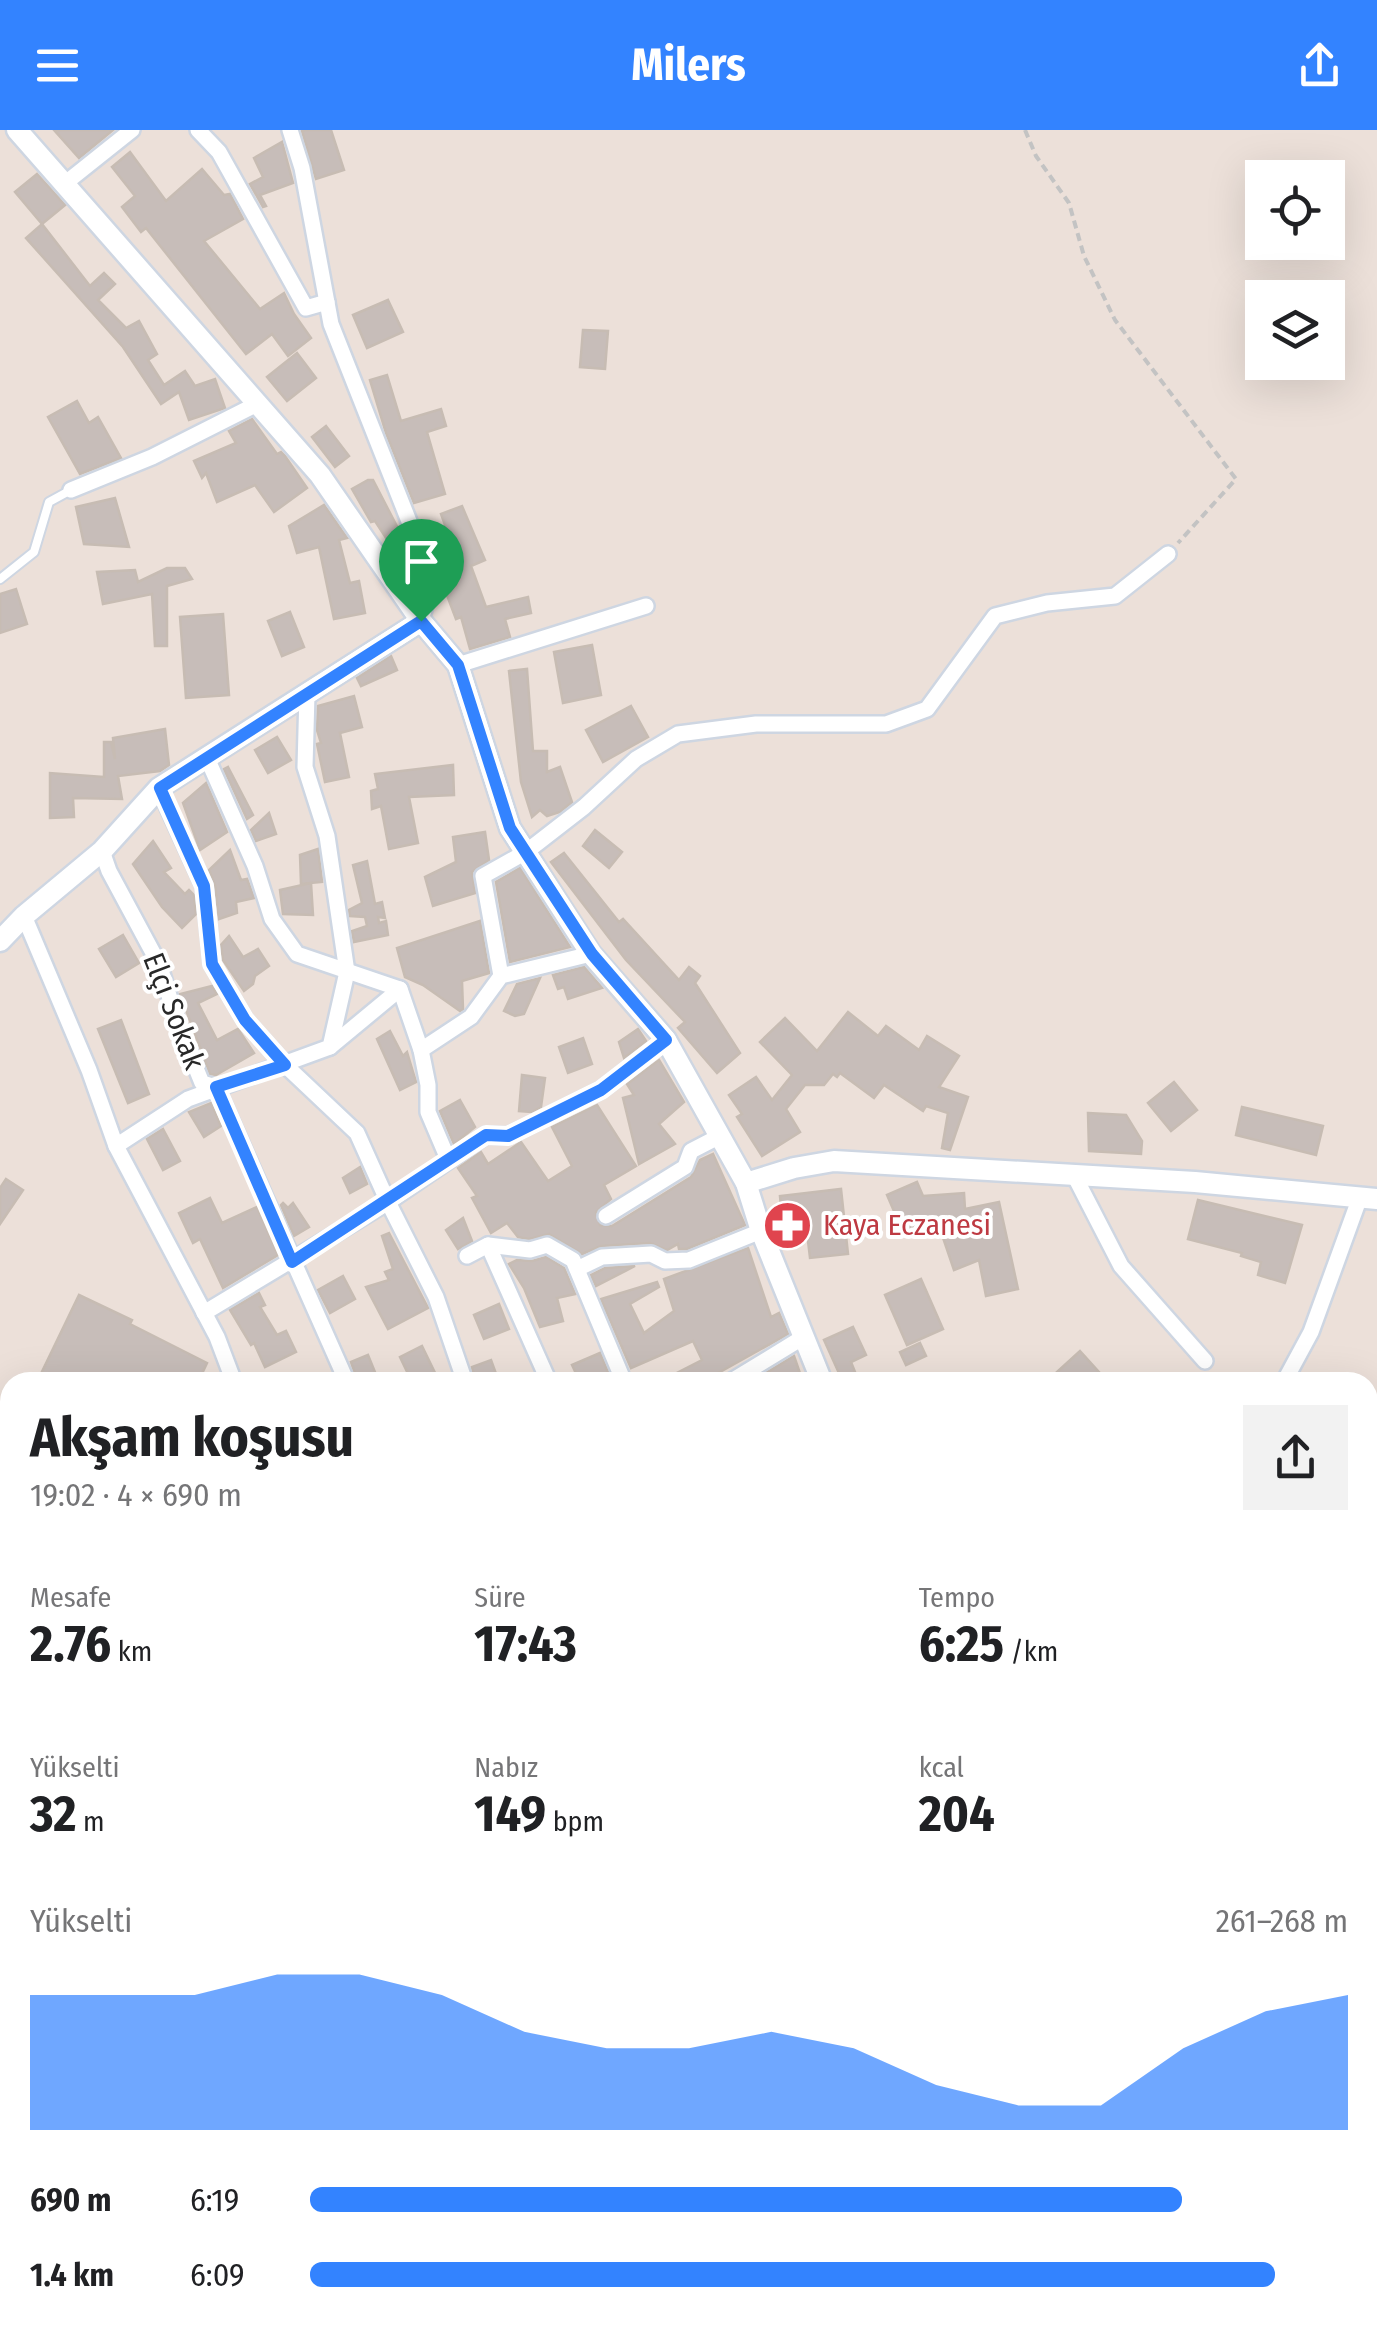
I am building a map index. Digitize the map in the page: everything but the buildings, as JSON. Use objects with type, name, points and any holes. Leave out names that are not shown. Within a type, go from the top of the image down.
[{"type":"street","points":[[16,130],[320,475],[421,621],[458,665],[510,828],[592,954],[666,1040],[746,1183],[761,1232],[817,1372]]},
{"type":"street","points":[[64,185],[132,130]]},
{"type":"street","points":[[198,130],[219,152],[306,308],[327,302]]},
{"type":"street","points":[[0,941],[102,851],[160,788],[421,621],[430,587],[416,539],[331,324],[302,168],[290,130]]},
{"type":"street","points":[[71,490],[152,458],[258,404]]},
{"type":"street","points":[[502,976],[483,876],[526,852],[636,760],[678,734],[756,724],[886,724],[927,709],[995,616],[1047,603],[1115,596],[1168,554]]},
{"type":"street","points":[[458,665],[646,606]]},
{"type":"street","points":[[308,694],[305,768],[328,836],[348,972],[330,1047]]},
{"type":"street","points":[[207,758],[255,866],[272,919],[298,954],[400,989]]},
{"type":"street","points":[[160,788],[204,886],[212,964],[245,1020],[285,1065],[358,1133],[436,1298],[462,1372]]},
{"type":"street","name":"Elçi Sokak","points":[[102,851],[160,964],[202,1084],[216,1087],[342,1372]]},
{"type":"street","points":[[24,916],[89,1070],[116,1146],[204,1313],[230,1372]]},
{"type":"street","points":[[421,1050],[470,1017],[502,976],[592,954]]},
{"type":"street","points":[[116,1146],[188,1099],[330,1047],[400,989]]},
{"type":"street","points":[[400,989],[421,1050],[428,1112],[448,1158]]},
{"type":"street","points":[[204,1313],[388,1202],[486,1135],[508,1136],[601,1090],[666,1040]]},
{"type":"street","points":[[606,1216],[685,1167],[691,1150],[720,1136]]},
{"type":"street","points":[[746,1183],[834,1161],[1073,1174],[1369,1198],[1311,1332],[1289,1372]]},
{"type":"street","points":[[1073,1174],[1121,1266],[1205,1361]]},
{"type":"street","points":[[577,1269],[602,1257],[651,1254],[665,1261],[690,1260],[761,1232]]},
{"type":"street","points":[[488,1244],[545,1372]]},
{"type":"street","points":[[467,1256],[488,1244],[530,1250],[547,1245],[573,1260],[620,1372]]},
{"type":"street","points":[[746,1372],[802,1338]]},
{"type":"lane","points":[[0,579],[34,552],[49,502],[71,490]]},
{"type":"path","points":[[1025,130],[1036,156],[1069,203],[1084,256],[1115,320],[1236,480],[1168,554]]},
{"type":"place","name":"Kaya Eczanesi","points":[[788,1225]]},
{"type":"route","points":[[421,621],[458,665],[510,828],[592,954],[666,1040],[601,1090],[508,1136],[486,1135],[292,1262],[216,1087],[285,1065],[245,1020],[212,964],[204,886],[160,788],[421,621]]}]
